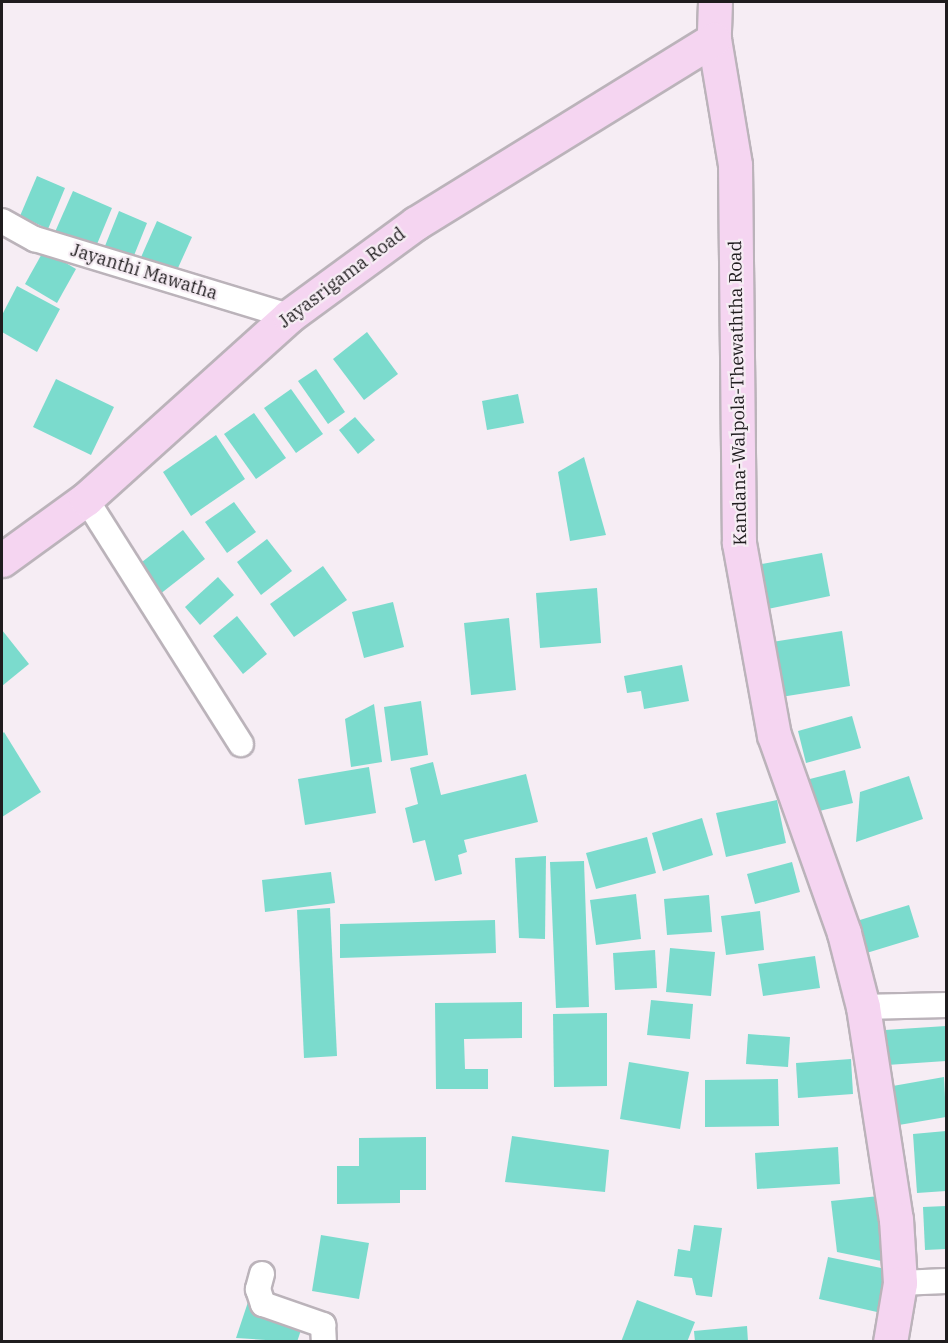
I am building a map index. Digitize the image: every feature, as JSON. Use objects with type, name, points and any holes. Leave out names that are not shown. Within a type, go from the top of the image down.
[{"type":"street","name":"Kandana-Walpola-Thewaththa Road","points":[[715,2],[714,39],[735,165],[739,543],[774,735],[844,933],[863,1007],[896,1219],[900,1283],[890,1341]]},
{"type":"street","name":"Jayasrigama Road","points":[[2,560],[86,499],[289,316],[416,223],[714,39]]},
{"type":"street","name":"Jayanthi Mawatha","points":[[2,221],[35,239],[289,316]]},
{"type":"street","points":[[86,499],[240,744]]},
{"type":"street","points":[[863,1007],[946,1005]]},
{"type":"street","points":[[262,1274],[258,1289],[263,1304],[323,1325],[324,1341]]},
{"type":"street","points":[[900,1283],[946,1281]]},
{"type":"building","points":[[37,176],[65,188],[48,229],[20,216]]},
{"type":"building","points":[[73,191],[112,208],[95,249],[55,232]]},
{"type":"building","points":[[119,211],[147,223],[131,263],[103,251]]},
{"type":"building","points":[[157,221],[192,237],[173,279],[138,264]]},
{"type":"building","points":[[44,250],[76,269],[57,303],[25,284]]},
{"type":"building","points":[[17,286],[60,309],[37,352],[2,332],[2,315]]},
{"type":"building","points":[[367,332],[398,374],[364,400],[333,359]]},
{"type":"building","points":[[316,369],[345,412],[328,424],[298,381]]},
{"type":"building","points":[[56,379],[114,407],[91,455],[33,427]]},
{"type":"building","points":[[291,389],[323,434],[296,453],[264,408]]},
{"type":"building","points":[[518,394],[524,423],[487,430],[482,401]]},
{"type":"building","points":[[254,413],[286,458],[256,479],[224,434]]},
{"type":"building","points":[[355,417],[375,440],[358,454],[339,430]]},
{"type":"building","points":[[216,435],[245,479],[191,516],[163,472]]},
{"type":"building","points":[[584,457],[606,535],[570,541],[558,472]]},
{"type":"building","points":[[234,502],[256,532],[227,553],[205,522]]},
{"type":"building","points":[[183,530],[205,559],[155,598],[133,569]]},
{"type":"building","points":[[267,539],[292,571],[261,595],[237,562]]},
{"type":"building","points":[[822,553],[830,596],[763,610],[756,565]]},
{"type":"building","points":[[323,566],[347,600],[294,637],[270,604]]},
{"type":"building","points":[[218,577],[234,595],[200,625],[185,607]]},
{"type":"building","points":[[597,588],[601,643],[540,648],[536,593]]},
{"type":"building","points":[[393,602],[404,647],[364,658],[352,612]]},
{"type":"building","points":[[237,616],[267,654],[243,674],[213,636]]},
{"type":"building","points":[[509,618],[516,690],[471,695],[464,623]]},
{"type":"building","points":[[2,630],[29,664],[2,686]]},
{"type":"building","points":[[842,631],[850,686],[781,697],[772,642]]},
{"type":"building","points":[[682,665],[689,701],[644,709],[641,691],[627,693],[624,676]]},
{"type":"building","points":[[421,701],[428,755],[391,761],[384,707]]},
{"type":"building","points":[[374,704],[382,762],[351,767],[345,719]]},
{"type":"building","points":[[852,716],[861,748],[806,763],[798,731]]},
{"type":"building","points":[[4,732],[41,792],[2,817],[2,734]]},
{"type":"building","points":[[433,762],[441,795],[526,774],[538,822],[464,840],[467,852],[458,855],[462,874],[435,881],[425,840],[413,843],[405,808],[418,804],[410,768]]},
{"type":"building","points":[[369,767],[376,813],[305,825],[298,779]]},
{"type":"building","points":[[845,770],[853,803],[815,812],[806,780]]},
{"type":"building","points":[[909,776],[923,819],[856,842],[860,792]]},
{"type":"building","points":[[777,800],[786,843],[726,857],[716,813]]},
{"type":"building","points":[[702,818],[713,855],[663,871],[652,833]]},
{"type":"building","points":[[647,837],[656,873],[596,889],[586,853]]},
{"type":"building","points":[[546,856],[545,939],[519,938],[515,858]]},
{"type":"building","points":[[584,861],[589,1007],[556,1008],[550,862]]},
{"type":"building","points":[[792,862],[800,892],[755,904],[747,874]]},
{"type":"building","points":[[331,872],[335,903],[265,912],[262,880]]},
{"type":"building","points":[[636,894],[641,939],[596,945],[590,900]]},
{"type":"building","points":[[709,895],[712,932],[667,935],[664,899]]},
{"type":"building","points":[[909,905],[919,937],[860,955],[850,923]]},
{"type":"building","points":[[330,908],[337,1056],[304,1058],[297,910]]},
{"type":"building","points":[[760,911],[764,950],[726,955],[721,916]]},
{"type":"building","points":[[495,920],[496,953],[340,958],[340,924]]},
{"type":"building","points":[[670,948],[715,952],[711,996],[666,992]]},
{"type":"building","points":[[655,950],[657,988],[615,990],[613,953]]},
{"type":"building","points":[[815,956],[820,988],[763,996],[758,964]]},
{"type":"building","points":[[651,1000],[693,1004],[690,1039],[647,1035]]},
{"type":"building","points":[[522,1002],[522,1038],[464,1039],[465,1069],[488,1069],[488,1089],[436,1089],[435,1003]]},
{"type":"building","points":[[607,1013],[607,1086],[554,1087],[553,1014]]},
{"type":"building","points":[[946,1026],[946,1061],[887,1065],[885,1030]]},
{"type":"building","points":[[748,1034],[790,1037],[788,1067],[746,1064]]},
{"type":"building","points":[[851,1059],[853,1094],[798,1098],[796,1063]]},
{"type":"building","points":[[629,1062],[689,1072],[680,1129],[620,1119]]},
{"type":"building","points":[[944,1077],[946,1117],[893,1126],[887,1087]]},
{"type":"building","points":[[778,1079],[779,1126],[705,1127],[705,1080]]},
{"type":"building","points":[[946,1131],[946,1191],[917,1193],[913,1134]]},
{"type":"building","points":[[512,1136],[609,1150],[605,1192],[505,1182]]},
{"type":"building","points":[[426,1137],[426,1190],[400,1190],[400,1203],[337,1204],[337,1166],[359,1166],[359,1138]]},
{"type":"building","points":[[838,1147],[840,1184],[757,1189],[755,1153]]},
{"type":"building","points":[[879,1196],[886,1262],[837,1252],[831,1201]]},
{"type":"building","points":[[946,1206],[946,1249],[925,1250],[923,1207]]},
{"type":"building","points":[[694,1225],[722,1228],[712,1297],[696,1295],[692,1278],[674,1276],[678,1249],[690,1251]]},
{"type":"building","points":[[321,1235],[369,1243],[359,1299],[312,1291]]},
{"type":"building","points":[[828,1257],[886,1269],[877,1312],[819,1299]]},
{"type":"building","points":[[251,1293],[307,1312],[297,1342],[236,1338]]},
{"type":"building","points":[[637,1300],[695,1322],[687,1342],[621,1342]]},
{"type":"building","points":[[747,1326],[748,1342],[695,1342],[694,1331]]}]
